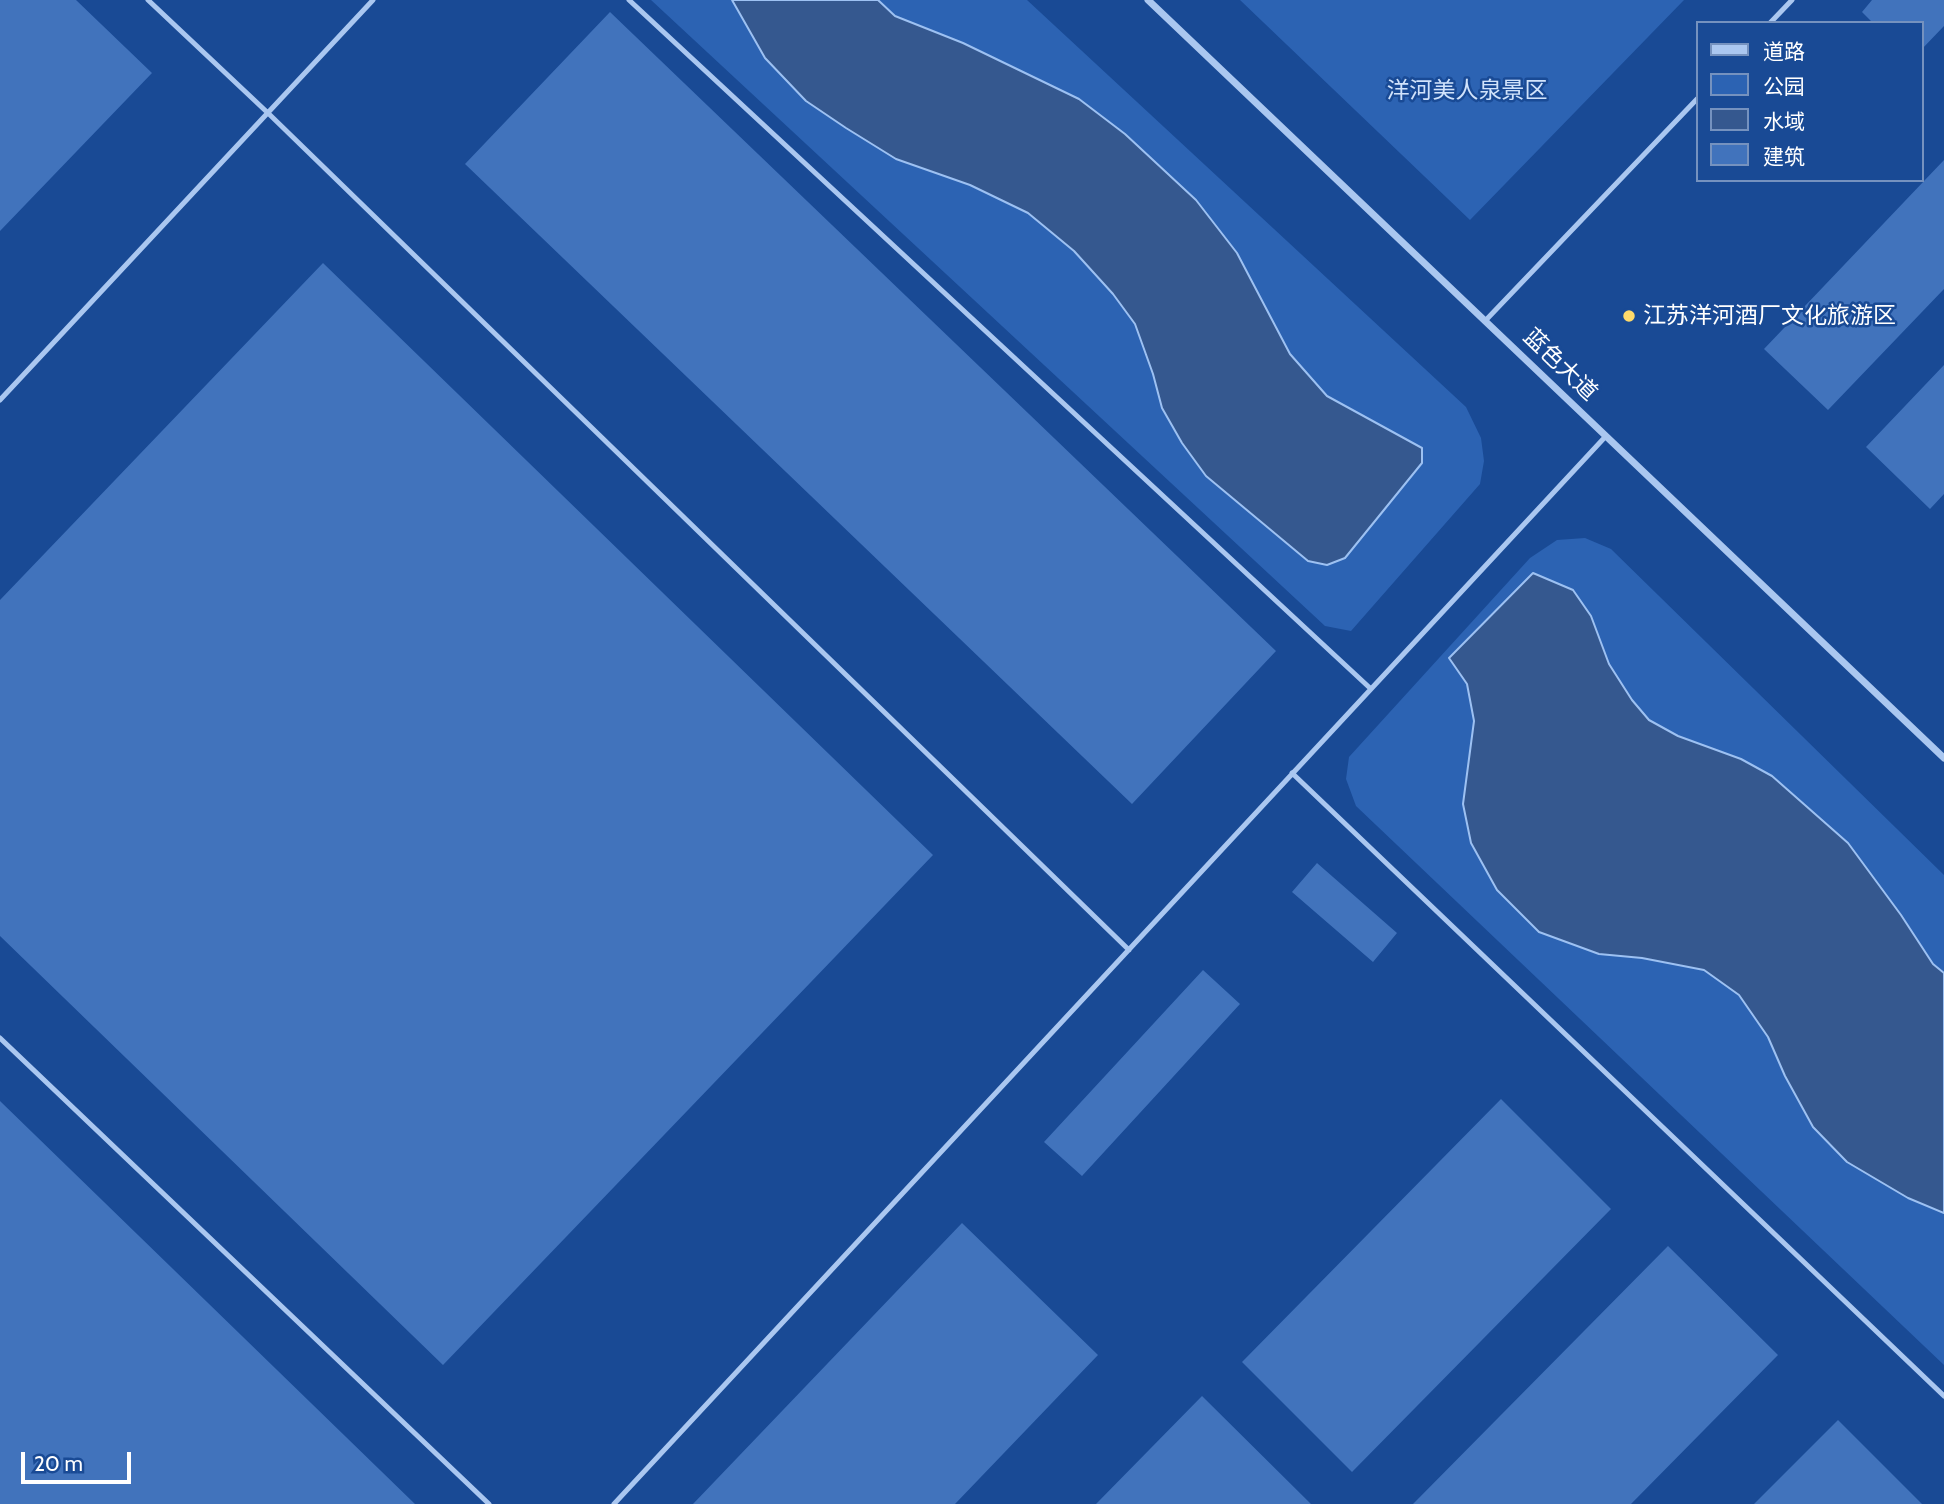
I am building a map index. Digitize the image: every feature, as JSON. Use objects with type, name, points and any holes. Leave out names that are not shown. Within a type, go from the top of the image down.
[{"type":"street","name":"蓝色大道","points":[[1148,0],[1944,758]]},
{"type":"lane","points":[[148,0],[269,114],[1129,950]]},
{"type":"lane","points":[[0,400],[373,0]]},
{"type":"lane","points":[[629,0],[1371,689]]},
{"type":"lane","points":[[1772,21],[1792,0]]},
{"type":"lane","points":[[1486,321],[1696,100]]},
{"type":"lane","points":[[614,1504],[1606,436]]},
{"type":"lane","points":[[1292,774],[1944,1396]]},
{"type":"lane","points":[[0,1038],[489,1504]]},
{"type":"green space","points":[[651,0],[1027,0],[1466,407],[1481,438],[1484,461],[1480,484],[1351,631],[1325,626]]},
{"type":"green space","name":"洋河美人泉景区","points":[[1240,0],[1684,0],[1470,220]]},
{"type":"green space","points":[[1585,538],[1611,549],[1944,875],[1944,1365],[1356,806],[1346,779],[1349,757],[1530,558],[1557,540]]},
{"type":"water","points":[[732,0],[878,0],[895,16],[963,43],[1079,99],[1125,134],[1196,200],[1237,253],[1290,354],[1327,396],[1422,448],[1422,463],[1345,558],[1327,565],[1308,561],[1206,476],[1182,443],[1162,408],[1135,324],[1113,294],[1074,251],[1028,213],[970,185],[896,159],[806,101],[765,58]]},
{"type":"water","points":[[1533,573],[1573,590],[1591,616],[1609,664],[1632,700],[1649,720],[1678,736],[1741,759],[1772,776],[1848,843],[1933,964],[1944,973],[1944,1213],[1908,1198],[1847,1162],[1813,1127],[1785,1076],[1768,1037],[1739,995],[1704,970],[1642,958],[1599,954],[1539,932],[1497,890],[1471,843],[1463,804],[1474,721],[1467,684],[1449,658]]},
{"type":"building","points":[[0,0],[76,0],[152,73],[0,231]]},
{"type":"building","points":[[1872,0],[1944,0],[1944,26],[1923,48],[1923,21],[1871,21],[1862,12]]},
{"type":"building","points":[[610,12],[1276,651],[1132,804],[465,164]]},
{"type":"building","points":[[1944,160],[1944,289],[1828,410],[1764,349]]},
{"type":"building","points":[[323,263],[933,855],[443,1365],[0,936],[0,600]]},
{"type":"building","points":[[1944,365],[1944,494],[1930,509],[1866,447]]},
{"type":"building","points":[[1317,863],[1397,933],[1373,962],[1292,892]]},
{"type":"building","points":[[1203,970],[1240,1004],[1082,1176],[1044,1142]]},
{"type":"building","points":[[1501,1099],[1611,1209],[1352,1472],[1242,1362]]},
{"type":"building","points":[[0,1101],[415,1504],[0,1504]]},
{"type":"building","points":[[962,1223],[1098,1355],[955,1504],[693,1504]]},
{"type":"building","points":[[1668,1246],[1778,1355],[1631,1504],[1413,1504]]},
{"type":"building","points":[[1202,1396],[1311,1504],[1096,1504]]},
{"type":"building","points":[[1838,1420],[1922,1504],[1754,1504]]},
{"type":"place","name":"江苏洋河酒厂文化旅游区","points":[[1629,316]]}]
